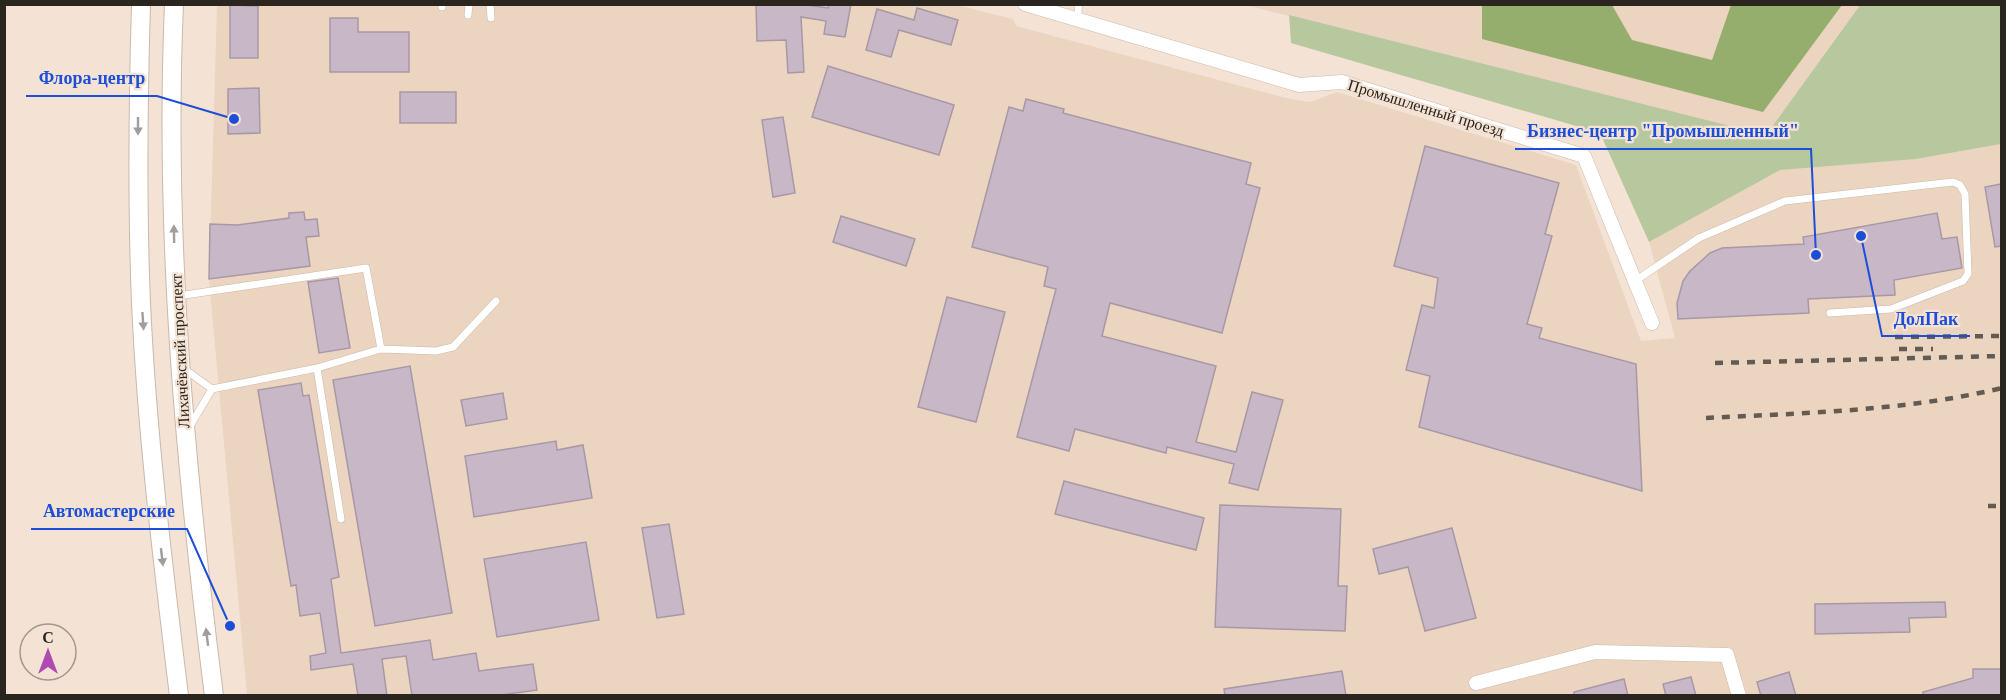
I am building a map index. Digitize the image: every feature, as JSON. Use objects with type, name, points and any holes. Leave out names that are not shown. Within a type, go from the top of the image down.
[{"type":"main road","name":"Лихачёвский проспект","points":[[141,4],[138,129],[141,303],[159,532],[179,696]]},
{"type":"main road","name":"Лихачёвский проспект","points":[[174,4],[172,131],[179,364],[214,696]]},
{"type":"street","name":"Промышленный проезд","points":[[1024,4],[1299,85],[1342,82],[1584,156],[1652,322]]},
{"type":"street","points":[[1476,683],[1595,652],[1727,655],[1739,696]]},
{"type":"lane","points":[[468,4],[468,15]]},
{"type":"lane","points":[[490,4],[491,18]]},
{"type":"lane","points":[[1077,20],[1079,4]]},
{"type":"lane","points":[[1635,281],[1699,238],[1785,201],[1953,182],[1960,185],[1965,194],[1968,274],[1963,281],[1891,309],[1830,313]]},
{"type":"lane","points":[[176,296],[366,268],[381,349]]},
{"type":"lane","points":[[179,364],[213,389],[317,368],[381,349],[436,351],[453,347],[496,301]]},
{"type":"lane","points":[[317,368],[341,519]]},
{"type":"lane","points":[[185,436],[213,389]]},
{"type":"shaded area","points":[[217,5],[957,5],[1013,19],[1016,26],[1290,99],[1310,102],[1337,92],[1576,165],[1641,341],[1675,338],[1649,242],[1780,169],[1916,159],[2001,144],[2001,695],[247,695],[209,280]]},
{"type":"shaded area","points":[[1245,5],[1861,5],[1766,135]]},
{"type":"green space","points":[[1861,4],[2001,5],[2001,144],[1916,159],[1780,170],[1649,242],[1600,133],[1291,43],[1289,15],[1766,135]]},
{"type":"green space","points":[[1482,5],[1612,5],[1632,40],[1712,60],[1731,5],[1842,5],[1763,112],[1482,39]]},
{"type":"building","points":[[756,4],[800,4],[828,8],[829,4],[851,4],[845,37],[824,34],[826,21],[801,17],[804,72],[788,73],[786,40],[757,41]]},
{"type":"building","points":[[230,5],[258,6],[258,58],[230,58]]},
{"type":"building","points":[[917,8],[958,20],[951,45],[899,30],[891,57],[866,50],[877,9],[914,20]]},
{"type":"building","points":[[330,18],[358,18],[358,32],[409,32],[409,72],[330,72]]},
{"type":"building","points":[[828,66],[954,105],[939,155],[812,117]]},
{"type":"building","points":[[259,88],[260,133],[228,134],[228,89]]},
{"type":"building","points":[[400,92],[456,92],[456,123],[400,123]]},
{"type":"building","points":[[1026,99],[1064,109],[1063,113],[1251,163],[1246,184],[1260,188],[1222,333],[1110,303],[1102,336],[1216,366],[1196,442],[1236,452],[1252,392],[1283,400],[1258,490],[1229,483],[1234,464],[1167,447],[1166,453],[1075,429],[1069,451],[1017,437],[1056,289],[1044,286],[1048,267],[972,247],[1009,107],[1023,111]]},
{"type":"building","points":[[783,117],[795,193],[773,197],[762,120]]},
{"type":"building","points":[[1425,146],[1559,183],[1545,234],[1552,236],[1527,324],[1542,328],[1539,338],[1636,364],[1642,491],[1419,427],[1430,376],[1406,370],[1422,305],[1434,308],[1438,278],[1394,266]]},
{"type":"building","points":[[2001,184],[2001,246],[1995,247],[1985,187]]},
{"type":"building","points":[[304,212],[305,220],[317,219],[319,236],[306,237],[310,266],[209,279],[210,224],[237,225],[289,218],[289,213]]},
{"type":"building","points":[[1937,213],[1942,239],[1957,237],[1962,268],[1894,280],[1895,295],[1808,299],[1809,313],[1678,319],[1677,303],[1683,281],[1690,271],[1710,253],[1722,248],[1804,244],[1803,237]]},
{"type":"building","points":[[841,216],[915,239],[906,266],[833,242]]},
{"type":"building","points":[[338,278],[350,348],[319,353],[308,282]]},
{"type":"building","points":[[947,297],[1005,312],[976,422],[918,407]]},
{"type":"building","points":[[410,366],[452,613],[375,626],[333,380]]},
{"type":"building","points":[[301,383],[303,396],[309,395],[339,577],[331,579],[341,653],[430,640],[433,660],[476,653],[479,671],[533,664],[537,690],[493,696],[412,696],[406,656],[382,659],[387,696],[358,696],[353,664],[311,670],[310,656],[326,653],[320,613],[300,616],[296,585],[291,586],[258,390]]},
{"type":"building","points":[[503,393],[507,419],[466,426],[461,400]]},
{"type":"building","points":[[556,441],[557,450],[583,445],[592,498],[474,517],[465,456]]},
{"type":"building","points":[[1064,481],[1204,518],[1196,550],[1055,514]]},
{"type":"building","points":[[1220,505],[1341,509],[1338,586],[1347,586],[1345,631],[1215,627]]},
{"type":"building","points":[[669,524],[684,614],[657,618],[642,528]]},
{"type":"building","points":[[1452,528],[1476,618],[1425,631],[1408,567],[1379,574],[1373,549]]},
{"type":"building","points":[[586,542],[599,620],[497,637],[484,559]]},
{"type":"building","points":[[1945,602],[1946,617],[1909,618],[1910,632],[1815,634],[1815,604]]},
{"type":"building","points":[[1973,669],[2001,669],[2001,696],[1923,696],[1923,692],[1973,678]]},
{"type":"building","points":[[1342,671],[1346,696],[1225,696],[1224,689]]},
{"type":"building","points":[[1789,672],[1796,696],[1761,696],[1757,682]]},
{"type":"building","points":[[1691,677],[1696,696],[1666,696],[1663,684]]},
{"type":"building","points":[[1624,679],[1628,696],[1574,696],[1574,692]]},
{"type":"railway","points":[[1895,337],[2002,336]]},
{"type":"railway","points":[[1899,349],[1933,349]]},
{"type":"railway","points":[[1715,363],[2002,356]]},
{"type":"railway","points":[[1706,418],[1892,406],[1966,396],[2002,388]]},
{"type":"railway","points":[[1988,506],[2002,506]]},
{"type":"place","name":"Флора-центр","points":[[234,119]]},
{"type":"place","name":"ДолПак","points":[[1861,236]]},
{"type":"place","name":"Бизнес-центр \"Промышленный\"","points":[[1816,255]]},
{"type":"place","name":"Автомастерские","points":[[230,626]]}]
